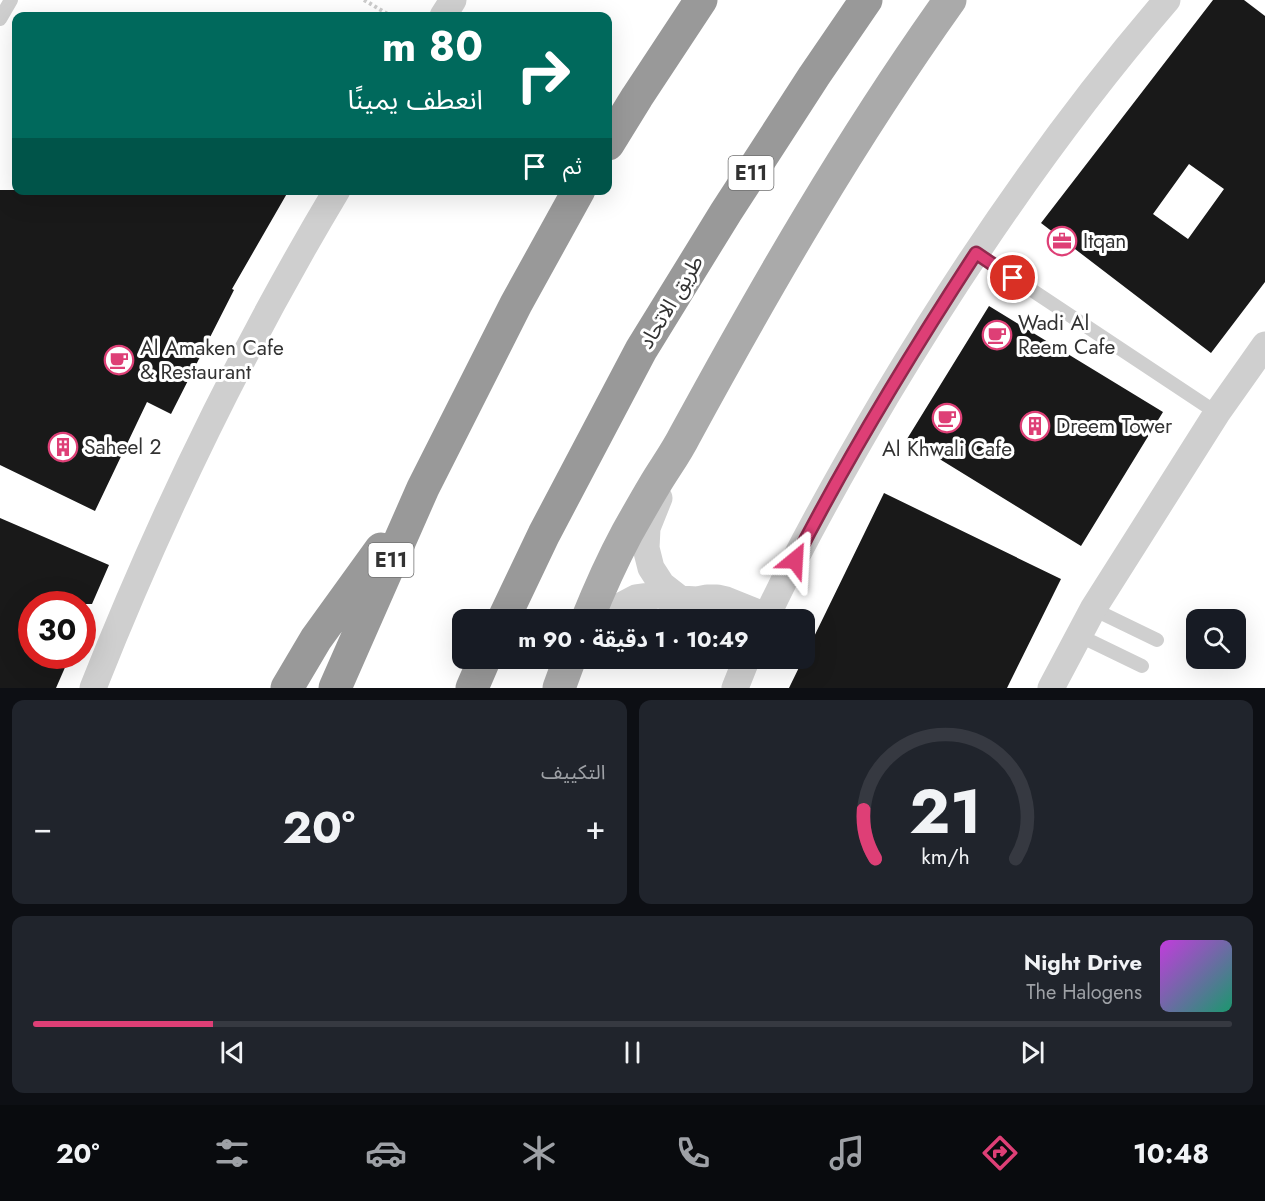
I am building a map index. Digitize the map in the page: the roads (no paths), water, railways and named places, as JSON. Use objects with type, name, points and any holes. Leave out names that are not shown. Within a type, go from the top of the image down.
[{"type":"highway","points":[[612,138],[701,0]]},
{"type":"highway","name":"طريق الاتحاد","points":[[508,609],[544,534],[641,350],[726,212],[866,0]]},
{"type":"highway","name":"E11","points":[[335,688],[423,488],[516,304],[576,195]]},
{"type":"highway","points":[[287,688],[316,639],[423,488]]},
{"type":"highway","points":[[472,688],[480,669]]},
{"type":"main road","points":[[592,609],[626,536],[820,198],[893,83],[950,0]]},
{"type":"main road","points":[[560,688],[566,669]]},
{"type":"street","points":[[770,609],[865,431],[919,341],[976,253],[1072,117],[1123,51],[1167,0]]},
{"type":"street","points":[[93,688],[120,618],[204,436],[297,258],[334,195]]},
{"type":"street","points":[[1051,688],[1093,609],[1217,413],[1265,345]]},
{"type":"street","points":[[683,439],[647,528],[646,548],[651,568],[662,585],[696,606]]},
{"type":"street","points":[[616,609],[636,598],[658,595],[696,606]]},
{"type":"street","points":[[696,606],[707,598],[726,600],[746,609]]},
{"type":"street","points":[[560,688],[576,669]]},
{"type":"street","points":[[735,688],[743,669]]},
{"type":"lane","points":[[0,19],[11,0]]},
{"type":"lane","points":[[976,253],[1217,413]]},
{"type":"lane","points":[[1093,609],[1156,640]]},
{"type":"lane","points":[[1078,635],[1142,666]]},
{"type":"place","name":"Itqan","points":[[1062,241]]},
{"type":"place","name":"Wadi Al Reem Cafe","points":[[997,335]]},
{"type":"place","name":"Al Amaken Cafe & Restaurant","points":[[119,360]]},
{"type":"place","name":"Al Khwali Cafe","points":[[947,418]]},
{"type":"place","name":"Dreem Tower","points":[[1035,426]]},
{"type":"place","name":"Saheel 2","points":[[63,447]]}]
